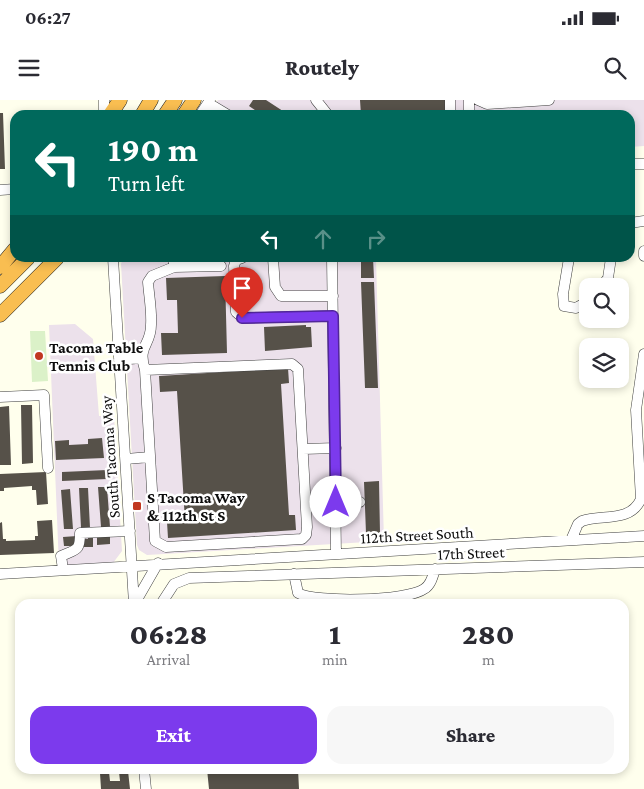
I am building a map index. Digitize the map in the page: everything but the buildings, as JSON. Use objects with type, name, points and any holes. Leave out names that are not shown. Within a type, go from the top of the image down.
[{"type":"highway","points":[[111,110],[120,100]]},
{"type":"highway","points":[[0,267],[10,255]]},
{"type":"highway","points":[[0,286],[24,262]]},
{"type":"highway","points":[[0,315],[55,262]]},
{"type":"street","points":[[316,100],[324,110]]},
{"type":"street","points":[[478,100],[487,104],[549,100]]},
{"type":"street","points":[[209,102],[221,110]]},
{"type":"street","points":[[644,251],[644,256]]},
{"type":"street","name":"South Tacoma Way","points":[[113,262],[134,599]]},
{"type":"street","points":[[145,370],[292,364],[296,366],[298,369],[307,527],[306,535],[302,539],[166,547],[159,545],[156,541],[145,370],[141,358],[143,346],[150,336],[152,326],[148,282],[152,276],[174,262],[220,266]]},
{"type":"street","points":[[235,262],[236,312],[242,318],[333,316]]},
{"type":"street","points":[[273,262],[274,287],[281,296],[333,296]]},
{"type":"street","points":[[332,262],[336,554]]},
{"type":"street","points":[[568,262],[563,294],[564,306],[576,308],[579,306]]},
{"type":"street","points":[[608,278],[610,262]]},
{"type":"street","points":[[571,540],[578,524],[582,521],[625,515],[633,511],[641,499],[636,410],[644,354]]},
{"type":"street","points":[[119,360],[141,358]]},
{"type":"street","points":[[0,397],[44,395],[48,468]]},
{"type":"street","points":[[303,449],[336,448]]},
{"type":"street","points":[[126,459],[150,457]]},
{"type":"street","points":[[336,502],[360,502]]},
{"type":"street","points":[[63,569],[62,556],[77,549],[80,545],[80,533],[130,531]]},
{"type":"street","name":"112th Street South","points":[[0,574],[158,563],[644,536]]},
{"type":"street","name":"17th Street","points":[[164,599],[168,592],[181,580],[239,576],[644,562]]},
{"type":"street","points":[[137,599],[158,563]]},
{"type":"street","points":[[352,599],[405,597],[423,590],[429,585],[435,569]]},
{"type":"street","points":[[294,574],[298,593],[320,599]]},
{"type":"street","points":[[144,774],[146,789]]},
{"type":"shaded area","points":[[218,100],[644,100],[644,146],[635,147],[635,110],[211,110]]},
{"type":"shaded area","points":[[122,262],[376,262],[384,541],[147,555],[139,550],[137,545]]},
{"type":"shaded area","points":[[75,324],[93,339],[99,416],[114,416],[122,551],[113,563],[59,566],[49,325]]},
{"type":"green space","name":"Tacoma Table Tennis Club","points":[[30,331],[45,331],[48,381],[32,382]]},
{"type":"place","name":"Tacoma Table Tennis Club","points":[[39,356]]},
{"type":"place","name":"S Tacoma Way & 112th St S","points":[[137,506]]},
{"type":"route","points":[[242,318],[333,316],[336,502]]}]
